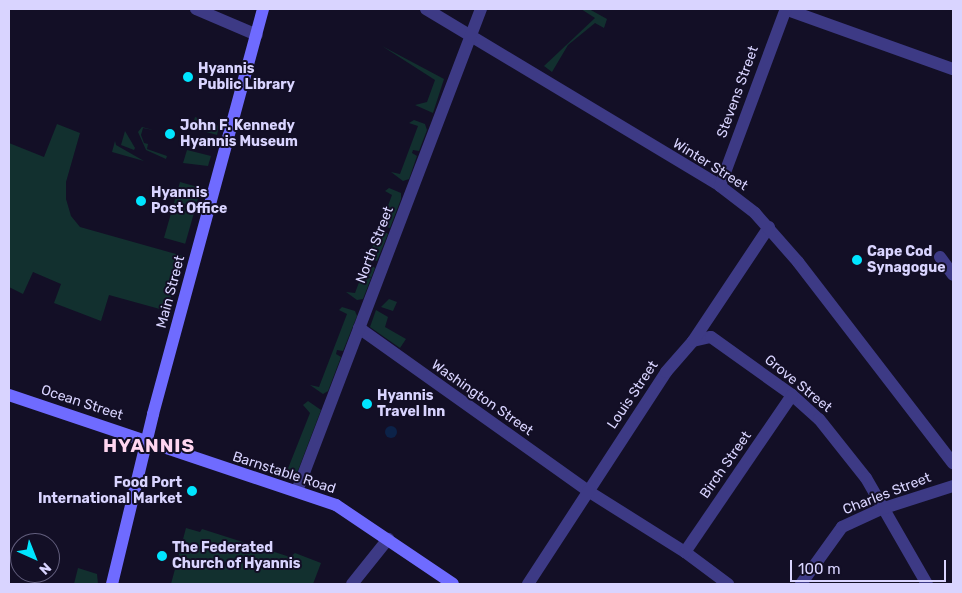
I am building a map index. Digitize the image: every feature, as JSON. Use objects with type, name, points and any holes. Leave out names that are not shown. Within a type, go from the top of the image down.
[{"type":"main road","name":"Main Street","points":[[112,584],[147,441],[263,9]]},
{"type":"main road","name":"Ocean Street","points":[[9,395],[147,441]]},
{"type":"main road","name":"Barnstable Road","points":[[147,441],[160,448],[297,491],[346,510],[453,584]]},
{"type":"street","points":[[196,9],[257,35]]},
{"type":"street","name":"Winter Street","points":[[426,9],[720,186],[769,227],[953,463]]},
{"type":"street","name":"North Street","points":[[297,491],[480,9]]},
{"type":"street","points":[[786,9],[953,69]]},
{"type":"street","name":"Stevens Street","points":[[720,186],[786,9]]},
{"type":"street","name":"Louis Street","points":[[528,584],[666,372],[693,341],[769,227]]},
{"type":"street","points":[[940,257],[953,274]]},
{"type":"street","name":"Washington Street","points":[[359,328],[588,490],[685,552],[728,584]]},
{"type":"street","name":"Grove Street","points":[[693,341],[711,337],[792,395],[848,452],[927,584]]},
{"type":"street","name":"Birch Street","points":[[685,552],[792,395]]},
{"type":"street","name":"Charles Street","points":[[801,584],[838,531],[881,509],[953,486]]},
{"type":"street","points":[[352,584],[388,539]]},
{"type":"green space","points":[[581,9],[589,9],[607,19],[604,28],[595,23],[568,45],[552,72],[544,66],[595,18]]},
{"type":"green space","points":[[382,46],[444,79],[433,113],[415,105],[427,102],[435,80]]},
{"type":"green space","points":[[195,117],[219,126],[217,135],[192,128]]},
{"type":"green space","points":[[414,120],[425,124],[427,130],[419,151],[413,150],[412,153],[417,156],[409,179],[403,181],[391,172],[400,174],[418,126],[409,123]]},
{"type":"green space","points":[[57,124],[80,133],[66,182],[66,199],[71,216],[80,227],[183,256],[167,311],[109,295],[101,321],[54,303],[61,284],[33,272],[23,294],[9,287],[9,143],[44,157]]},
{"type":"green space","points":[[142,127],[153,130],[143,128],[141,135],[144,143],[148,144],[147,149],[167,156],[166,159],[146,150],[138,132]]},
{"type":"green space","points":[[125,131],[135,148],[134,150],[121,145]]},
{"type":"green space","points":[[115,141],[116,145],[144,161],[112,152]]},
{"type":"green space","points":[[187,150],[211,156],[208,166],[183,163]]},
{"type":"green space","points":[[180,182],[201,188],[185,244],[164,238]]},
{"type":"green space","points":[[389,188],[401,193],[401,199],[390,228],[384,226],[383,230],[388,234],[377,261],[372,260],[370,264],[375,268],[363,299],[357,300],[346,292],[355,293],[392,195],[385,191]]},
{"type":"green space","points":[[389,299],[397,302],[393,311],[381,307]]},
{"type":"green space","points":[[342,307],[355,311],[357,316],[343,351],[337,350],[336,354],[341,357],[328,391],[323,394],[310,385],[319,387],[347,314],[339,310]]},
{"type":"green space","points":[[376,310],[388,317],[385,327],[406,339],[400,348],[370,327]]},
{"type":"green space","points":[[308,401],[321,410],[297,473],[289,475],[252,464],[254,460],[287,471],[310,413],[303,405]]},
{"type":"green space","points":[[186,528],[200,532],[202,529],[290,557],[295,553],[321,563],[313,584],[171,584]]},
{"type":"green space","points":[[78,568],[97,574],[98,584],[74,584]]},
{"type":"water","points":[[389,426],[393,426],[397,432],[393,438],[389,438],[385,434],[385,430]]},
{"type":"place","name":"Hyannis Public Library","points":[[188,77]]},
{"type":"place","name":"John F. Kennedy Hyannis Museum","points":[[170,134]]},
{"type":"place","name":"Hyannis Post Office","points":[[141,201]]},
{"type":"place","name":"Cape Cod Synagogue","points":[[857,260]]},
{"type":"place","name":"Hyannis Travel Inn","points":[[367,404]]},
{"type":"place","name":"Food Port International Market","points":[[192,491]]},
{"type":"place","name":"The Federated Church of Hyannis","points":[[162,556]]},
{"type":"district","name":"HYANNIS","points":[[149,446]]}]
